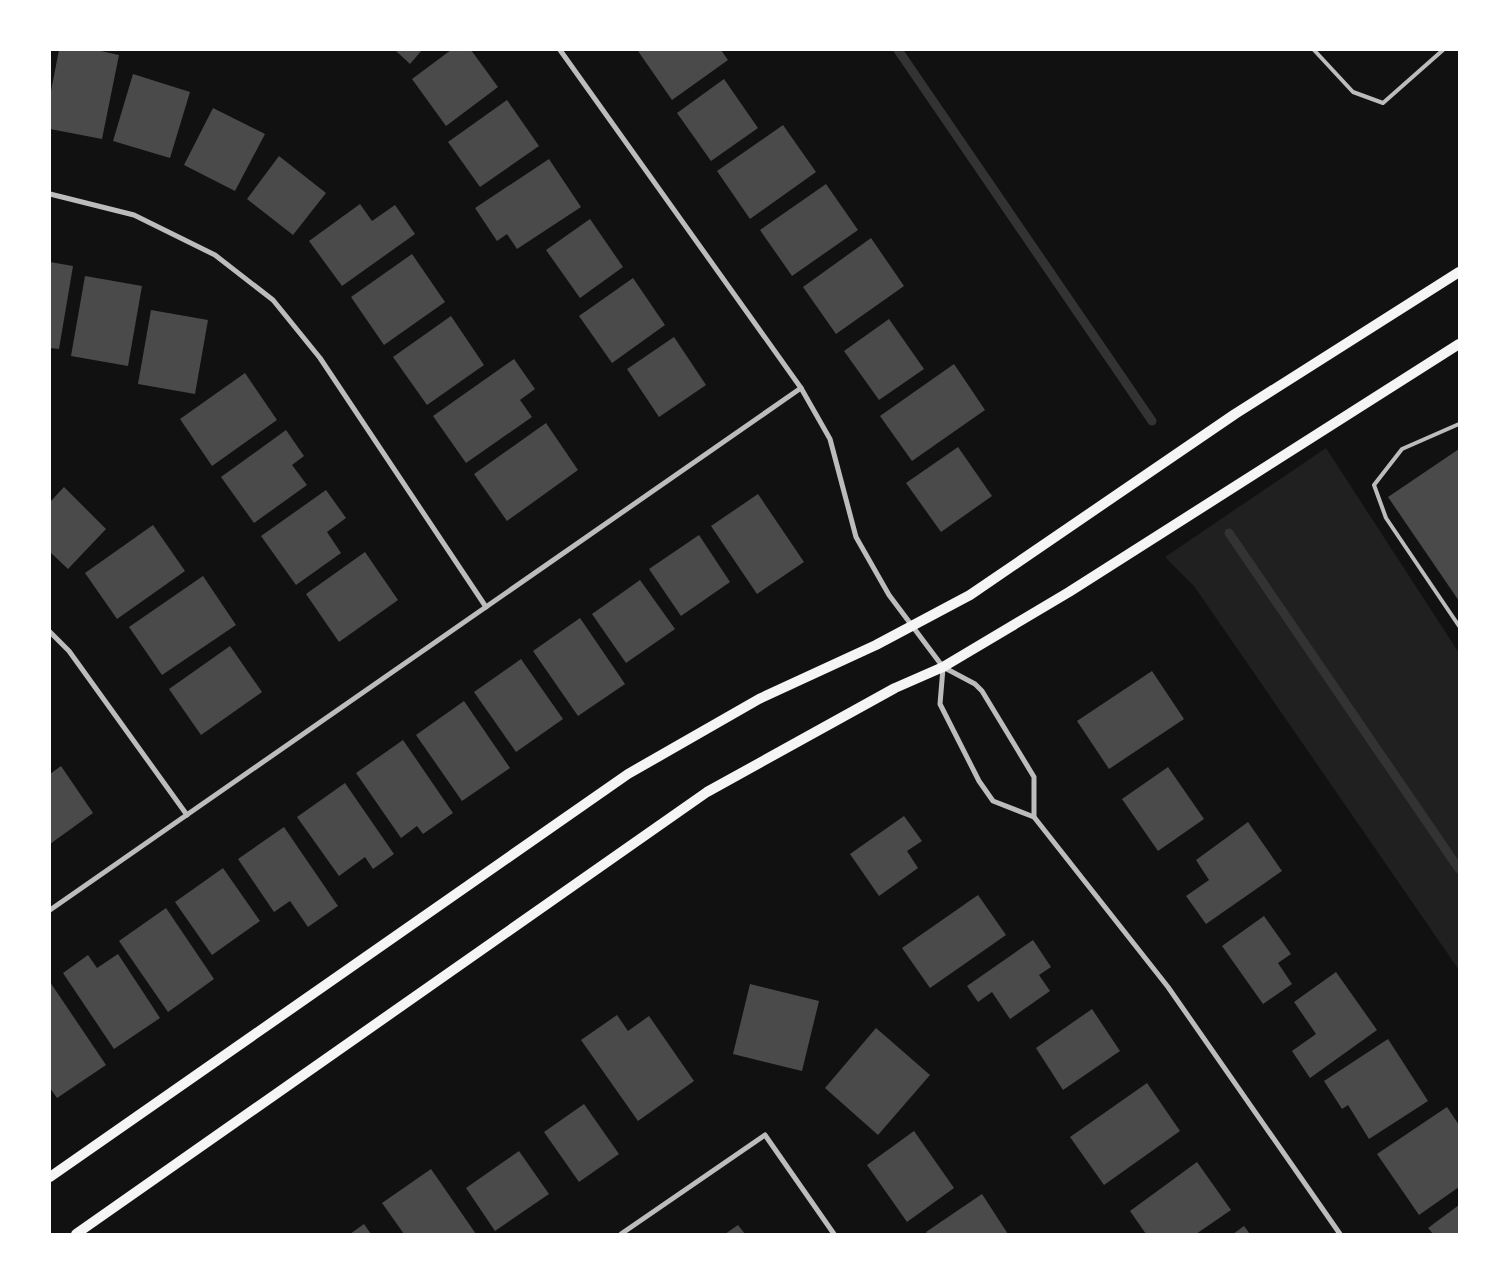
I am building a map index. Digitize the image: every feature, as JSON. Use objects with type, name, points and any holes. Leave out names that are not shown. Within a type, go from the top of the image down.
[{"type":"main road","points":[[50,1177],[628,774],[759,700],[913,626],[970,594],[1235,414],[1459,272]]},
{"type":"main road","points":[[76,1234],[707,792],[895,688],[943,667],[1069,592],[1459,344]]},
{"type":"street","points":[[560,50],[801,388],[830,439],[856,537],[889,594],[943,667],[975,684],[992,708],[1034,777],[1034,817]]},
{"type":"street","points":[[50,194],[134,215],[215,255],[273,300],[320,358],[486,607]]},
{"type":"street","points":[[50,910],[801,388]]},
{"type":"street","points":[[50,632],[69,651],[187,815]]},
{"type":"street","points":[[943,667],[940,704],[979,781],[993,801],[1034,817],[1168,987],[1340,1234]]},
{"type":"street","points":[[621,1234],[765,1135],[834,1234]]},
{"type":"lane","points":[[1314,50],[1353,92],[1383,103],[1442,50]]},
{"type":"lane","points":[[1459,424],[1402,448],[1374,485],[1386,518],[1459,626]]},
{"type":"shaded area","points":[[1326,448],[1459,653],[1459,970],[1194,586],[1165,557]]},
{"type":"building","points":[[59,50],[96,50],[119,55],[102,139],[50,129],[50,96]]},
{"type":"building","points":[[395,50],[422,50],[410,64]]},
{"type":"building","points":[[451,50],[471,50],[498,87],[446,126],[412,79]]},
{"type":"building","points":[[639,50],[721,50],[728,60],[672,100]]},
{"type":"building","points":[[133,74],[190,92],[170,158],[113,141]]},
{"type":"building","points":[[724,79],[758,128],[711,161],[677,113]]},
{"type":"building","points":[[507,100],[539,146],[480,187],[448,142]]},
{"type":"building","points":[[213,108],[265,134],[235,191],[184,165]]},
{"type":"building","points":[[783,125],[816,172],[750,219],[717,171]]},
{"type":"building","points":[[279,156],[326,193],[293,235],[247,199]]},
{"type":"building","points":[[549,159],[581,207],[517,249],[507,234],[497,241],[475,208]]},
{"type":"building","points":[[826,184],[858,230],[792,276],[760,230]]},
{"type":"building","points":[[360,204],[372,221],[395,205],[415,234],[342,286],[309,241]]},
{"type":"building","points":[[590,219],[623,267],[580,298],[546,250]]},
{"type":"building","points":[[871,238],[904,286],[836,334],[803,287]]},
{"type":"building","points":[[412,254],[445,302],[384,345],[351,297]]},
{"type":"building","points":[[50,262],[73,266],[59,349],[50,348]]},
{"type":"building","points":[[85,276],[142,286],[128,366],[71,356]]},
{"type":"building","points":[[633,278],[665,325],[612,363],[579,316]]},
{"type":"building","points":[[151,310],[208,320],[195,394],[138,384]]},
{"type":"building","points":[[451,316],[484,365],[427,405],[393,357]]},
{"type":"building","points":[[889,319],[924,369],[879,400],[844,351]]},
{"type":"building","points":[[674,337],[706,385],[659,417],[627,369]]},
{"type":"building","points":[[514,359],[535,389],[520,400],[532,417],[466,463],[433,416]]},
{"type":"building","points":[[954,364],[985,410],[912,461],[880,416]]},
{"type":"building","points":[[245,373],[277,420],[212,466],[180,419]]},
{"type":"building","points":[[546,423],[578,470],[507,521],[474,474]]},
{"type":"building","points":[[286,430],[304,456],[292,465],[307,485],[254,523],[221,477]]},
{"type":"building","points":[[958,447],[992,496],[941,532],[906,483]]},
{"type":"building","points":[[1459,449],[1459,601],[1388,497]]},
{"type":"building","points":[[64,487],[106,529],[68,569],[50,552],[50,502]]},
{"type":"building","points":[[326,490],[346,518],[327,532],[341,553],[296,585],[261,536]]},
{"type":"building","points":[[758,494],[804,562],[757,594],[711,526]]},
{"type":"building","points":[[153,525],[185,571],[117,619],[85,573]]},
{"type":"building","points":[[699,535],[730,582],[681,616],[649,569]]},
{"type":"building","points":[[365,552],[398,600],[339,642],[306,594]]},
{"type":"building","points":[[203,576],[236,625],[162,675],[129,627]]},
{"type":"building","points":[[640,580],[675,629],[626,663],[592,614]]},
{"type":"building","points":[[580,618],[625,684],[578,716],[533,651]]},
{"type":"building","points":[[230,646],[262,692],[201,735],[169,689]]},
{"type":"building","points":[[521,659],[563,719],[516,752],[474,692]]},
{"type":"building","points":[[1152,671],[1184,719],[1109,769],[1077,721]]},
{"type":"building","points":[[464,701],[510,768],[462,801],[416,735]]},
{"type":"building","points":[[403,740],[453,813],[423,834],[417,826],[401,838],[356,773]]},
{"type":"building","points":[[61,766],[93,813],[50,844],[50,774]]},
{"type":"building","points":[[1168,767],[1204,819],[1158,851],[1122,799]]},
{"type":"building","points":[[345,783],[394,854],[373,869],[365,857],[339,876],[297,817]]},
{"type":"building","points":[[904,816],[922,841],[907,851],[918,868],[879,896],[850,854]]},
{"type":"building","points":[[1248,822],[1282,871],[1206,924],[1186,896],[1209,880],[1196,860]]},
{"type":"building","points":[[284,827],[338,906],[308,927],[290,901],[274,912],[238,859]]},
{"type":"building","points":[[223,868],[260,921],[212,955],[175,902]]},
{"type":"building","points":[[978,895],[1006,935],[930,988],[902,948]]},
{"type":"building","points":[[166,908],[214,979],[168,1012],[119,941]]},
{"type":"building","points":[[1264,916],[1291,954],[1278,963],[1292,984],[1263,1004],[1222,946]]},
{"type":"building","points":[[1033,940],[1051,967],[1039,975],[1050,991],[1010,1019],[992,992],[978,1002],[967,986]]},
{"type":"building","points":[[118,954],[160,1018],[114,1049],[63,973],[88,955],[97,968]]},
{"type":"building","points":[[1336,972],[1377,1030],[1310,1078],[1292,1051],[1316,1034],[1294,1002]]},
{"type":"building","points":[[50,982],[106,1065],[57,1098],[50,1088]]},
{"type":"building","points":[[750,984],[819,1001],[802,1071],[733,1054]]},
{"type":"building","points":[[1092,1009],[1120,1051],[1063,1090],[1036,1048]]},
{"type":"building","points":[[617,1015],[628,1031],[649,1016],[694,1081],[638,1121],[581,1040]]},
{"type":"building","points":[[876,1028],[930,1075],[878,1135],[825,1088]]},
{"type":"building","points":[[1388,1039],[1428,1101],[1369,1139],[1348,1105],[1342,1109],[1324,1081]]},
{"type":"building","points":[[1147,1083],[1180,1131],[1104,1185],[1070,1137]]},
{"type":"building","points":[[584,1104],[619,1154],[579,1182],[544,1132]]},
{"type":"building","points":[[1447,1107],[1459,1125],[1459,1187],[1419,1215],[1377,1154]]},
{"type":"building","points":[[914,1131],[954,1188],[907,1222],[867,1165]]},
{"type":"building","points":[[519,1151],[549,1194],[495,1231],[466,1188]]},
{"type":"building","points":[[1197,1162],[1231,1210],[1196,1234],[1146,1234],[1130,1211]]},
{"type":"building","points":[[431,1169],[476,1234],[404,1234],[382,1203]]},
{"type":"building","points":[[982,1194],[1008,1234],[928,1234],[926,1232]]},
{"type":"building","points":[[1459,1205],[1459,1234],[1433,1234],[1428,1228]]},
{"type":"building","points":[[364,1224],[371,1234],[350,1234]]},
{"type":"building","points":[[738,1225],[745,1234],[725,1234]]},
{"type":"building","points":[[1244,1226],[1250,1234],[1233,1234]]},
{"type":"waterway","points":[[898,50],[1152,421]]},
{"type":"waterway","points":[[1229,533],[1459,869]]}]
